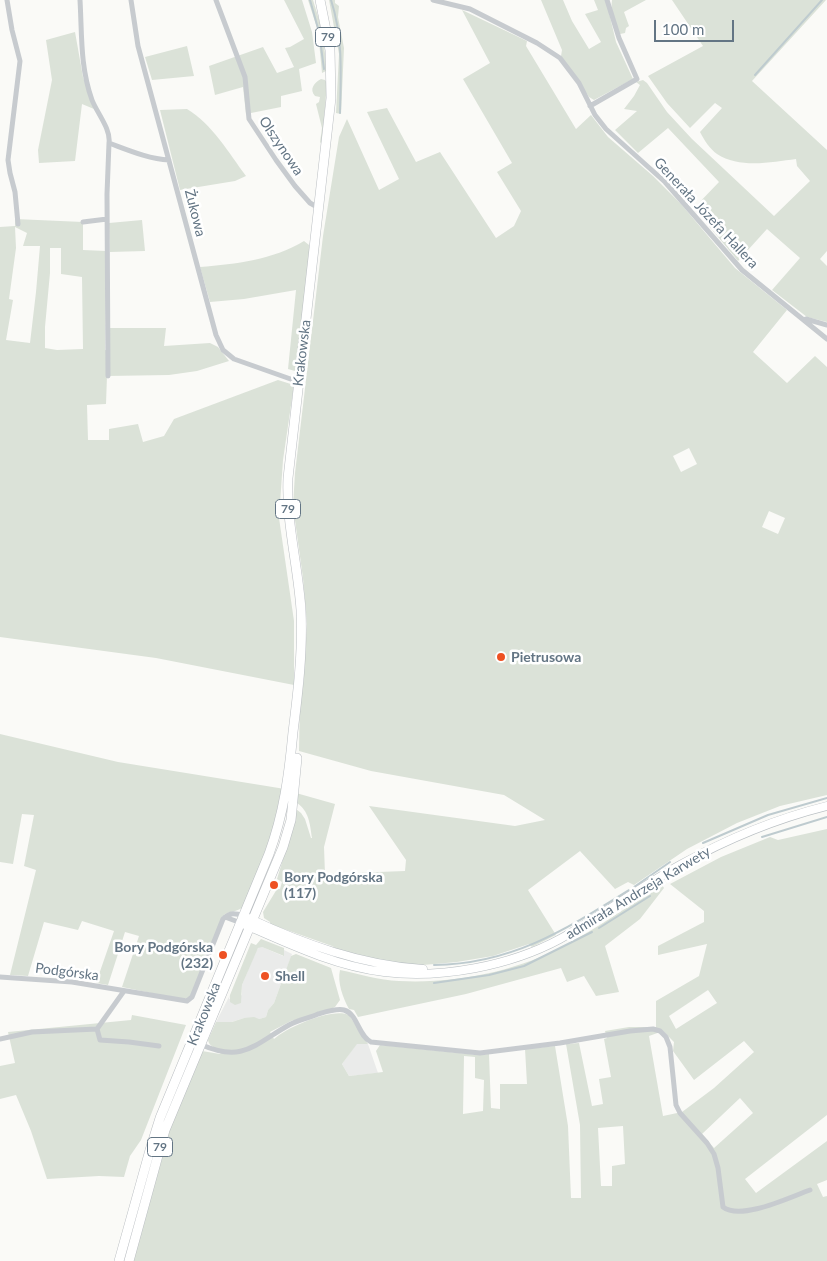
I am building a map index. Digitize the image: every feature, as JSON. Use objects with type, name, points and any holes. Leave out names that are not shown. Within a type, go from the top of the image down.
[{"type":"main road","name":"Krakowska","points":[[129,1261],[165,1130],[245,943],[281,853],[290,824],[297,759],[301,611],[287,492],[330,120],[332,76],[330,50],[320,0]]},
{"type":"main road","name":"Krakowska","points":[[119,1261],[160,1118],[243,919],[280,824],[287,788],[297,708]]},
{"type":"main road","name":"admirała Andrzeja Karwety","points":[[243,919],[263,932],[322,956],[359,968],[411,974],[448,971],[499,962],[538,949],[560,939],[680,865],[732,838],[796,814],[827,806]]},
{"type":"main road","name":"admirała Andrzeja Karwety","points":[[252,924],[338,954],[394,966],[448,971]]},
{"type":"main road","points":[[245,943],[254,935],[263,932]]},
{"type":"street","points":[[7,0],[20,61],[8,160],[15,192],[18,224]]},
{"type":"street","points":[[80,0],[84,72],[92,98],[108,133],[109,143],[107,219],[108,376]]},
{"type":"street","name":"Żukowa","points":[[131,0],[138,46],[219,344],[226,354],[234,359],[299,382]]},
{"type":"street","name":"Olszynowa","points":[[216,0],[245,77],[249,119],[276,160],[310,204],[319,208]]},
{"type":"street","name":"Generała Józefa Hallera","points":[[433,0],[470,9],[560,58],[568,67],[590,106],[606,129],[665,182],[742,270],[827,339]]},
{"type":"street","points":[[590,106],[637,79],[618,38],[607,0]]},
{"type":"street","points":[[109,143],[130,151],[162,160],[169,160]]},
{"type":"street","points":[[83,222],[107,219]]},
{"type":"street","points":[[803,318],[827,325]]},
{"type":"street","name":"Podgórska","points":[[0,977],[72,982],[187,1001],[190,999],[225,917],[243,919]]},
{"type":"street","points":[[97,1029],[124,991]]},
{"type":"street","points":[[202,1045],[220,1052],[232,1053],[245,1050],[265,1041],[292,1024],[324,1012],[336,1010],[346,1011],[366,1039],[371,1042],[471,1053],[494,1052],[653,1029],[660,1031],[666,1037],[670,1047],[676,1105],[680,1113],[707,1143],[714,1154],[724,1208],[732,1212],[759,1209],[810,1190]]},
{"type":"street","points":[[0,1039],[32,1032],[97,1029]]},
{"type":"street","points":[[97,1029],[100,1040],[159,1046]]},
{"type":"shaded area","points":[[284,0],[302,0],[312,32],[316,63],[299,69],[302,91],[281,96],[281,107],[246,114],[243,87],[215,95],[209,66],[263,47],[277,73],[294,67],[285,48],[304,39]]},
{"type":"shaded area","points":[[308,0],[313,0],[321,26],[327,67],[326,71],[322,73],[318,31]]},
{"type":"shaded area","points":[[329,0],[335,0],[335,3],[339,6],[338,17],[344,48],[341,114],[336,113],[339,54]]},
{"type":"shaded area","points":[[541,0],[563,0],[572,21],[589,49],[601,42],[585,14],[598,10],[594,0],[605,0],[616,42],[633,79],[594,100],[589,97],[561,56],[562,50]]},
{"type":"shaded area","points":[[612,0],[646,0],[624,12],[629,26],[626,28],[625,33],[620,34],[613,13]]},
{"type":"shaded area","points":[[672,0],[826,0],[752,81],[827,150],[827,251],[820,259],[827,266],[827,322],[807,317],[772,290],[800,258],[767,229],[738,261],[694,208],[719,182],[668,128],[638,153],[615,130],[637,111],[624,109],[640,85],[636,82],[643,80],[667,112],[692,139],[774,216],[810,181],[797,166],[796,159],[767,163],[746,163],[726,159],[714,152],[700,132],[722,108],[715,103],[690,128],[667,103],[648,76],[703,46]]},
{"type":"shaded area","points":[[462,10],[527,41],[526,46],[576,129],[591,115],[608,137],[653,176],[681,204],[735,268],[787,310],[753,352],[787,383],[815,356],[827,367],[827,795],[780,806],[737,823],[687,849],[634,885],[628,882],[615,889],[580,851],[528,890],[556,935],[532,947],[529,944],[493,956],[457,962],[400,965],[340,951],[332,946],[270,924],[264,918],[263,912],[277,889],[280,889],[282,882],[277,879],[296,809],[305,819],[312,838],[308,818],[304,810],[297,803],[296,793],[335,804],[324,847],[325,874],[405,871],[406,860],[369,806],[515,826],[545,820],[504,795],[371,771],[299,751],[300,697],[303,686],[307,624],[293,506],[295,473],[323,236],[339,137],[347,119],[379,190],[399,179],[367,112],[387,108],[416,162],[440,152],[496,238],[514,226],[521,211],[497,172],[512,163],[463,79],[490,63]],"holes":[[[689,448],[697,464],[681,472],[673,456]],[[769,511],[785,518],[778,534],[762,527]]]},
{"type":"shaded area","points":[[75,32],[83,77],[94,109],[82,104],[75,161],[39,163],[38,150],[52,80],[46,40]]},
{"type":"shaded area","points":[[187,46],[194,76],[152,80],[145,57]]},
{"type":"shaded area","points":[[321,79],[327,83],[322,145],[320,142],[322,128],[316,104],[319,102],[320,97],[315,96],[312,91],[314,84]]},
{"type":"shaded area","points":[[187,109],[212,131],[246,176],[235,181],[180,190],[160,110]]},
{"type":"shaded area","points":[[15,219],[83,222],[83,250],[106,251],[105,350],[110,350],[110,328],[166,328],[164,346],[210,343],[218,347],[229,361],[197,371],[169,375],[107,376],[106,404],[87,405],[88,440],[109,440],[109,429],[138,424],[143,442],[164,436],[174,419],[278,380],[294,385],[283,460],[279,518],[294,621],[294,685],[156,658],[0,637],[0,227],[15,226]],"holes":[[[15,227],[27,233],[23,246],[40,246],[30,343],[6,340],[13,300],[9,299],[16,248]],[[50,248],[61,248],[61,274],[82,277],[83,349],[57,350],[45,348]]]},
{"type":"shaded area","points":[[142,220],[145,251],[110,252],[109,223]]},
{"type":"shaded area","points":[[304,241],[309,245],[311,251],[295,371],[288,369],[296,290],[244,299],[210,302],[200,267],[267,257]]},
{"type":"shaded area","points":[[0,734],[118,762],[285,789],[266,851],[243,907],[222,917],[191,995],[188,998],[180,999],[122,987],[139,936],[125,932],[108,985],[96,983],[114,931],[82,921],[78,930],[44,922],[28,976],[10,975],[36,870],[24,866],[34,815],[22,814],[13,864],[0,862]]},
{"type":"shaded area","points":[[827,829],[827,1115],[745,1179],[756,1193],[827,1141],[827,1180],[817,1184],[823,1197],[827,1196],[827,1261],[133,1261],[165,1141],[202,1051],[220,1054],[222,1051],[211,1046],[208,1040],[216,1022],[232,1022],[244,1018],[254,1017],[259,1019],[266,1017],[268,1010],[274,1003],[291,956],[296,954],[331,968],[340,1000],[335,1007],[329,1010],[291,1021],[270,1032],[274,1039],[299,1024],[322,1016],[342,1013],[349,1015],[368,1044],[357,1044],[342,1064],[349,1076],[383,1072],[376,1051],[380,1045],[479,1055],[489,1054],[491,1108],[500,1109],[500,1084],[527,1084],[525,1049],[555,1046],[568,1126],[571,1198],[581,1198],[580,1125],[566,1044],[579,1043],[592,1106],[603,1104],[599,1079],[611,1077],[604,1039],[607,1038],[605,1031],[629,1027],[656,1027],[656,1001],[699,976],[707,944],[658,955],[658,946],[704,922],[704,911],[670,884],[721,857],[770,837],[778,840]],"holes":[[[708,990],[717,1003],[676,1029],[669,1016]],[[663,1031],[674,1042],[673,1051],[694,1080],[744,1041],[754,1052],[714,1088],[682,1112],[663,1116],[649,1036]],[[464,1056],[475,1057],[475,1078],[484,1080],[483,1111],[463,1114]],[[740,1098],[753,1113],[714,1148],[702,1134]],[[623,1126],[625,1164],[612,1166],[612,1186],[601,1186],[598,1128]]]},
{"type":"shaded area","points":[[662,885],[664,888],[640,919],[605,946],[619,992],[596,996],[584,976],[567,982],[561,968],[466,994],[358,1017],[354,1010],[349,1009],[343,995],[339,980],[340,970],[369,977],[399,981],[421,981],[464,978],[529,962],[568,944]]},
{"type":"shaded area","points":[[261,939],[284,948],[284,956],[262,947],[258,948],[242,985],[241,1003],[235,1005],[230,1002],[230,995],[251,943],[256,945]]},
{"type":"shaded area","name":"Shell","points":[[260,946],[283,956],[284,950],[292,954],[274,1003],[268,1010],[266,1017],[259,1019],[244,1018],[232,1022],[216,1022],[230,995],[229,999],[242,995],[242,985],[256,951]]},
{"type":"shaded area","points":[[132,1015],[186,1025],[141,1140],[130,1156],[124,1177],[99,1176],[47,1179],[31,1131],[16,1095],[0,1099],[0,1066],[15,1063],[8,1032],[131,1020]]},
{"type":"shaded area","points":[[357,1043],[368,1044],[378,1073],[349,1076],[342,1064]]},
{"type":"waterway","points":[[310,0],[319,32],[324,69]]},
{"type":"waterway","points":[[331,0],[338,28],[341,70],[340,113]]},
{"type":"waterway","points":[[755,75],[822,0]]},
{"type":"waterway","points":[[703,843],[768,815],[827,798]]},
{"type":"waterway","points":[[762,837],[827,817]]},
{"type":"waterway","points":[[634,887],[670,862]]},
{"type":"waterway","points":[[434,965],[462,963],[488,958],[537,942],[560,931],[629,890]]},
{"type":"waterway","points":[[599,928],[650,896]]},
{"type":"waterway","points":[[434,983],[489,975],[524,966],[592,932]]},
{"type":"place","name":"Pietrusowa","points":[[501,657]]},
{"type":"place","name":"Bory Podgórska (117)","points":[[274,885]]},
{"type":"place","name":"Bory Podgórska (232)","points":[[223,955]]},
{"type":"place","name":"Shell","points":[[265,976]]}]
